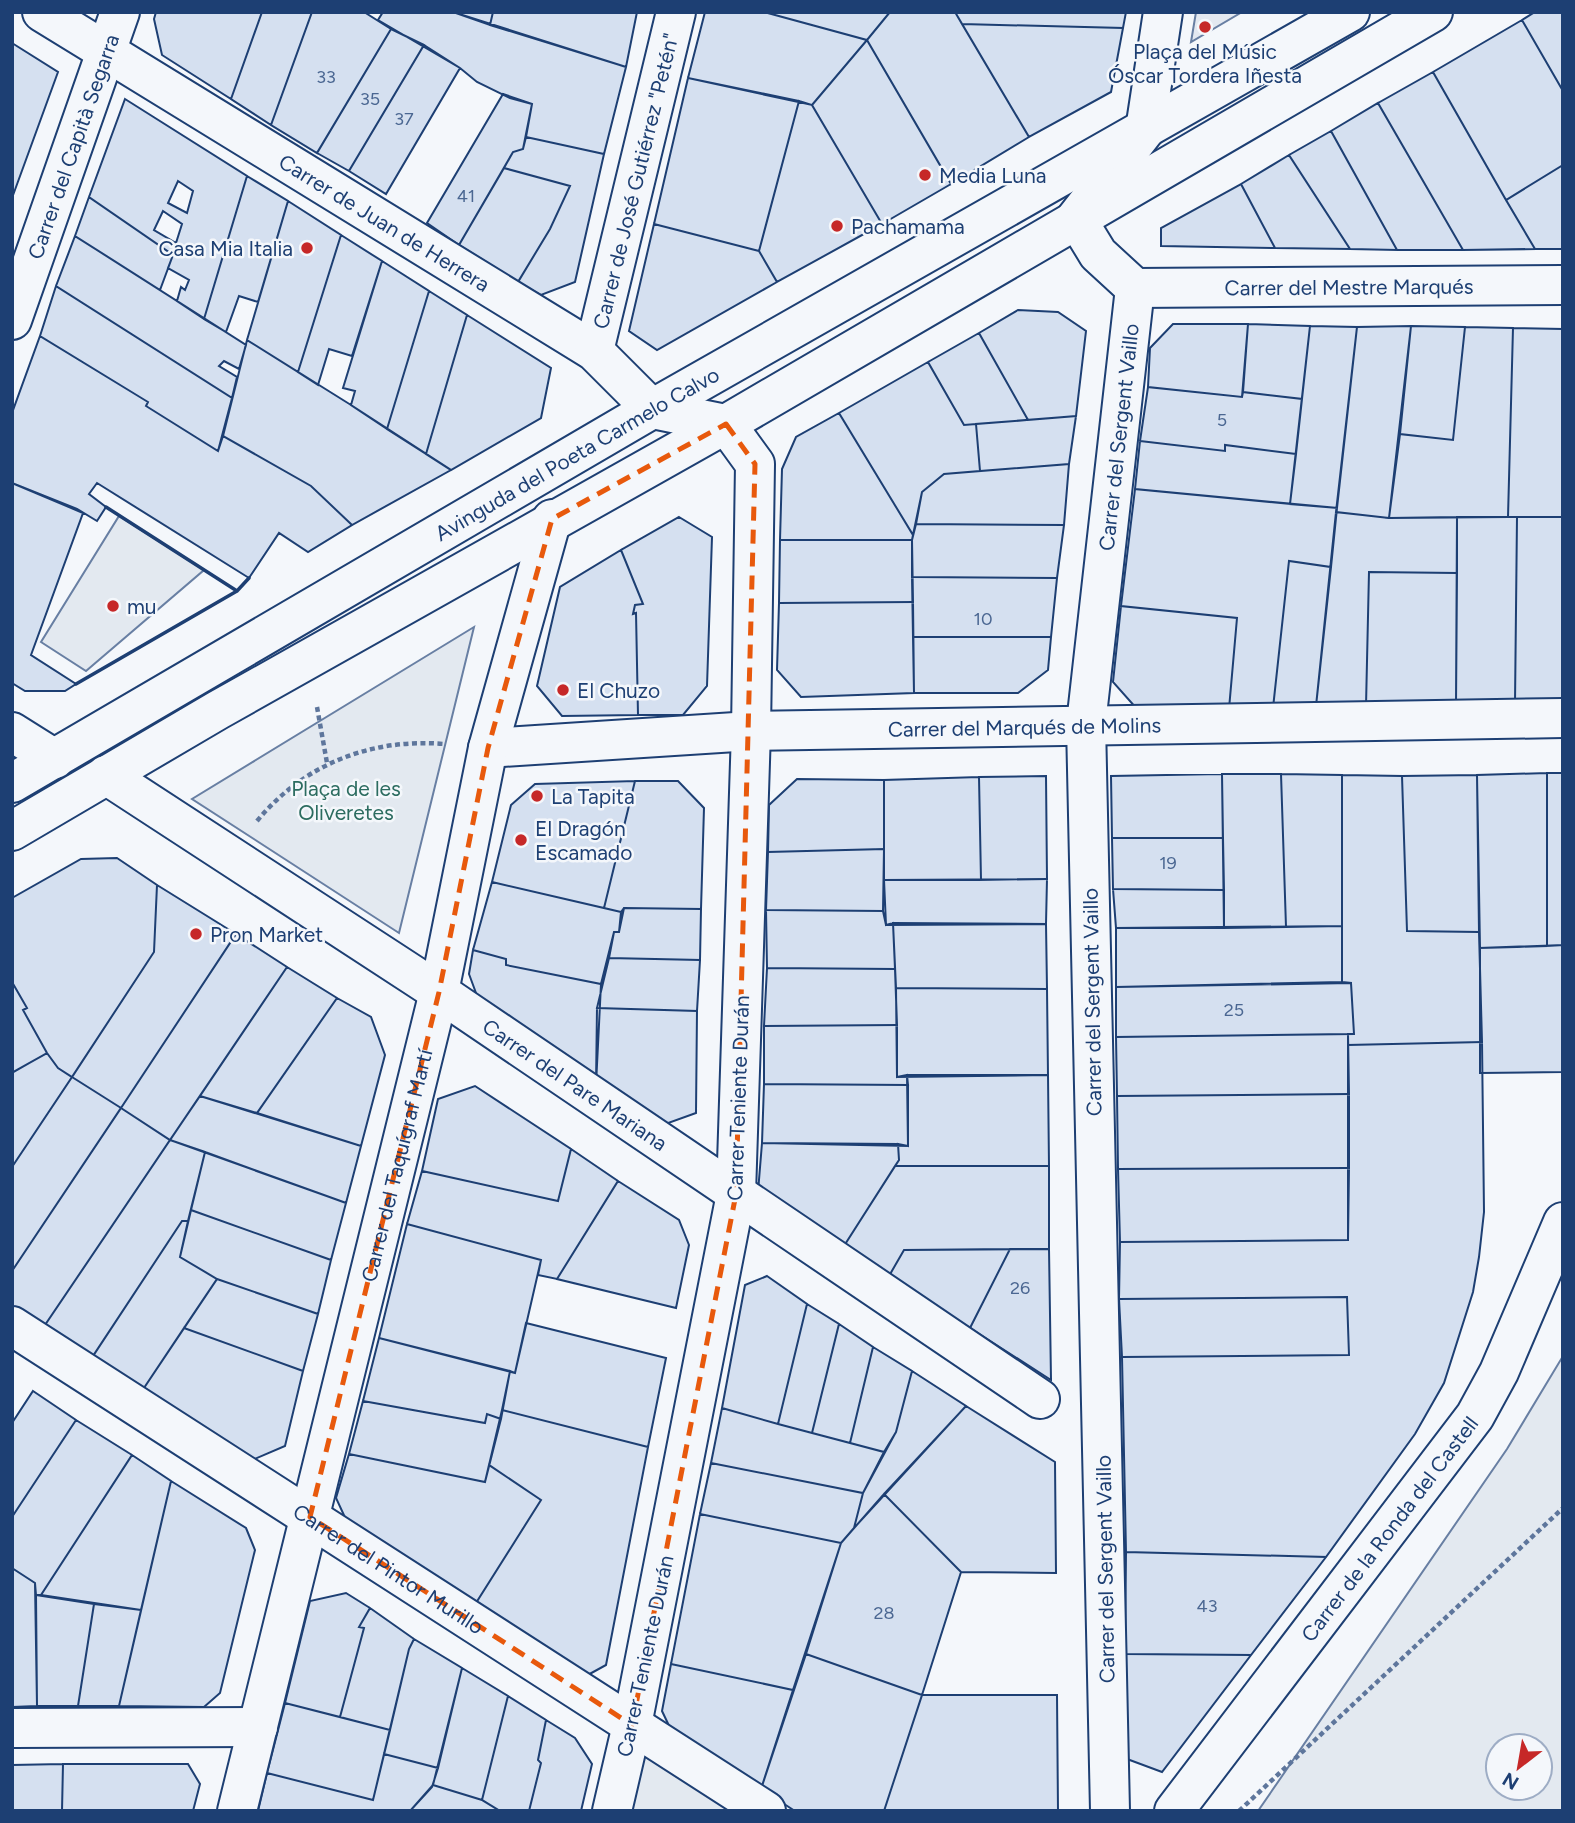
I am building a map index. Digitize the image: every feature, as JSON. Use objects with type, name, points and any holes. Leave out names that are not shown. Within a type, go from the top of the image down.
[{"type":"street","name":"Carrer de Juan de Herrera","points":[[42,12],[594,351],[652,409]]},
{"type":"street","name":"Carrer del Capità Segarra","points":[[12,320],[120,12]]},
{"type":"street","name":"Carrer de José Gutiérrez \"Petén\"","points":[[594,351],[676,12]]},
{"type":"street","points":[[1145,130],[1163,12]]},
{"type":"street","points":[[1076,218],[1145,130],[1350,12]]},
{"type":"street","points":[[1076,218],[1433,12]]},
{"type":"street","name":"Avinguda del Poeta Carmelo Calvo","points":[[12,783],[652,409],[1145,130]]},
{"type":"street","points":[[1076,218],[1098,254],[1135,288]]},
{"type":"street","name":"Avinguda del Poeta Carmelo Calvo","points":[[12,831],[552,519],[726,424],[1076,218]]},
{"type":"street","name":"Carrer del Mestre Marqués","points":[[1135,288],[1563,285]]},
{"type":"street","name":"Carrer del Sergent Vaillo","points":[[1110,1811],[1086,724],[1135,288]]},
{"type":"street","points":[[652,409],[726,424]]},
{"type":"street","name":"Carrer Teniente Durán","points":[[611,1811],[632,1726],[736,1194],[751,731],[755,464],[726,424]]},
{"type":"street","name":"Carrer del Taquígraf Martí","points":[[237,1811],[439,992],[488,748],[552,519]]},
{"type":"street","name":"Carrer del Marqués de Molins","points":[[488,748],[751,731],[1563,718]]},
{"type":"street","points":[[12,732],[55,760]]},
{"type":"street","name":"Carrer del Pare Mariana","points":[[106,775],[439,992],[1040,1399]]},
{"type":"street","name":"Carrer de la Ronda del Castell","points":[[1174,1811],[1475,1416],[1499,1372],[1563,1223]]},
{"type":"street","name":"Carrer del Pintor Murillo","points":[[12,1326],[766,1811]]},
{"type":"street","points":[[12,1728],[258,1727]]},
{"type":"path","points":[[317,708],[327,763]]},
{"type":"path","points":[[253,826],[279,797],[327,763],[386,745],[419,742],[488,748]]},
{"type":"path","points":[[1239,1811],[1563,1508]]},
{"type":"highlighted area","points":[[726,424],[755,464],[736,1194],[632,1725],[310,1517],[439,992],[488,748],[552,519]]},
{"type":"green space","name":"mu","points":[[119,516],[204,570],[86,671],[41,642]]},
{"type":"green space","name":"Plaça de les Oliveretes","points":[[474,627],[399,933],[192,799]]},
{"type":"green space","points":[[1563,1356],[1563,1811],[1258,1811],[1507,1449]]},
{"type":"green space","points":[[632,1725],[766,1811],[612,1811]]},
{"type":"shaded area","name":"Plaça del Músic Óscar Tordera Iñesta","points":[[1196,12],[1242,12],[1191,42]]},
{"type":"building","points":[[156,12],[262,12],[231,99],[162,55],[154,19]]},
{"type":"building","points":[[262,12],[312,12],[271,125],[231,99]]},
{"type":"building","points":[[312,12],[364,12],[391,29],[317,153],[271,125]]},
{"type":"building","points":[[383,12],[453,12],[626,67],[604,154],[526,137],[532,104],[510,98],[477,82],[460,68],[378,20]]},
{"type":"building","points":[[453,12],[493,12],[490,25]]},
{"type":"building","points":[[493,12],[637,12],[626,67],[490,25]]},
{"type":"building","points":[[705,12],[764,12],[867,40],[812,105],[688,78]]},
{"type":"building","points":[[764,12],[890,12],[867,40]]},
{"type":"building","points":[[890,12],[955,12],[1029,137],[951,184],[867,40]]},
{"type":"building","points":[[955,12],[1126,12],[1123,28],[962,24]]},
{"type":"building","points":[[1535,12],[1563,12],[1563,91],[1522,20]]},
{"type":"building","points":[[1522,20],[1563,91],[1563,165],[1506,200],[1433,72]]},
{"type":"building","points":[[962,24],[1123,28],[1111,92],[1029,137]]},
{"type":"building","points":[[391,29],[424,45],[349,171],[317,153]]},
{"type":"building","points":[[867,40],[951,184],[882,224],[812,105]]},
{"type":"building","points":[[12,43],[58,72],[12,198]]},
{"type":"building","points":[[424,45],[460,68],[386,194],[349,171]]},
{"type":"building","points":[[1433,72],[1535,249],[1463,250],[1378,103]]},
{"type":"building","points":[[688,78],[799,101],[759,251],[654,224]]},
{"type":"building","points":[[503,94],[532,104],[523,149],[513,152],[459,245],[427,223]]},
{"type":"building","points":[[125,99],[247,176],[204,319],[177,301],[181,287],[185,290],[189,280],[168,268],[173,255],[89,197]],"holes":[[[178,181],[193,191],[187,213],[168,203]],[[163,211],[182,224],[176,243],[154,230]]]},
{"type":"building","points":[[799,101],[812,105],[882,224],[777,282],[759,251]]},
{"type":"building","points":[[1378,103],[1463,250],[1397,250],[1331,131]]},
{"type":"building","points":[[1331,131],[1397,250],[1350,249],[1289,155]]},
{"type":"building","points":[[526,137],[604,154],[575,282],[541,295],[518,282],[550,229],[570,186],[504,168],[513,152],[523,149]]},
{"type":"building","points":[[1289,155],[1350,249],[1275,248],[1241,184]]},
{"type":"building","points":[[1563,165],[1563,249],[1535,249],[1506,200]]},
{"type":"building","points":[[504,168],[570,186],[550,229],[518,282],[459,245]]},
{"type":"building","points":[[247,176],[288,201],[258,302],[239,296],[226,332],[204,319]]},
{"type":"building","points":[[1241,184],[1275,248],[1161,246],[1161,228]]},
{"type":"building","points":[[89,197],[173,255],[160,290],[75,236]]},
{"type":"building","points":[[288,201],[341,235],[298,372],[247,340]]},
{"type":"building","points":[[654,224],[759,251],[777,282],[657,350],[629,331]]},
{"type":"building","points":[[341,235],[382,261],[352,356],[329,349],[318,385],[298,372]]},
{"type":"building","points":[[75,236],[246,345],[239,369],[224,361],[219,366],[237,377],[232,398],[56,286]]},
{"type":"building","points":[[382,261],[429,291],[387,429],[351,405],[355,391],[343,388]]},
{"type":"building","points":[[56,286],[232,398],[218,451],[146,406],[148,402],[40,336]]},
{"type":"building","points":[[429,291],[467,315],[426,454],[387,429]]},
{"type":"building","points":[[1018,310],[1058,312],[1086,331],[1076,416],[1028,420],[979,333]]},
{"type":"building","points":[[467,315],[551,368],[541,418],[451,470],[426,454]]},
{"type":"building","points":[[1173,324],[1248,324],[1242,397],[1148,387],[1150,348]]},
{"type":"building","points":[[1248,324],[1310,326],[1302,399],[1243,392]]},
{"type":"building","points":[[1310,326],[1357,327],[1337,508],[1290,504]]},
{"type":"building","points":[[1411,326],[1465,327],[1453,440],[1400,434]]},
{"type":"building","points":[[1411,326],[1389,518],[1336,512],[1357,327]]},
{"type":"building","points":[[1465,327],[1513,328],[1508,517],[1389,518],[1400,434],[1453,440]]},
{"type":"building","points":[[1513,328],[1563,329],[1563,517],[1508,517]]},
{"type":"building","points":[[979,333],[1028,420],[964,425],[928,362]]},
{"type":"building","points":[[40,336],[148,402],[146,406],[218,451],[223,436],[311,486],[352,525],[308,552],[279,533],[249,578],[97,483],[89,494],[106,507],[97,521],[77,509],[12,483],[12,413]]},
{"type":"building","points":[[247,340],[451,470],[352,525],[311,486],[223,436]]},
{"type":"building","points":[[928,362],[964,425],[976,424],[980,471],[944,474],[922,492],[913,535],[839,413]]},
{"type":"building","points":[[1148,387],[1242,397],[1243,392],[1302,399],[1296,454],[1225,445],[1225,451],[1140,441]]},
{"type":"building","points":[[839,413],[913,535],[912,540],[780,540],[782,469],[796,437]]},
{"type":"building","points":[[1076,416],[1069,464],[980,471],[976,424]]},
{"type":"building","points":[[1140,441],[1225,451],[1225,445],[1296,454],[1290,504],[1135,489]]},
{"type":"building","points":[[1069,464],[1064,525],[916,524],[922,492],[944,474]]},
{"type":"building","points":[[12,483],[83,513],[31,655],[76,684],[65,691],[25,691],[12,683]]},
{"type":"building","points":[[1135,489],[1337,508],[1331,567],[1289,561],[1273,708],[1229,709],[1237,618],[1121,606]]},
{"type":"building","points":[[1336,512],[1389,518],[1457,517],[1457,573],[1369,572],[1366,706],[1316,706]]},
{"type":"building","points":[[679,517],[712,537],[707,686],[683,715],[638,715],[636,613],[633,614],[635,605],[643,604],[621,550]]},
{"type":"building","points":[[1457,517],[1517,517],[1515,703],[1456,704]]},
{"type":"building","points":[[1517,517],[1563,517],[1563,704],[1515,703]]},
{"type":"building","points":[[916,524],[1064,525],[1057,578],[912,577],[912,540]]},
{"type":"building","points":[[780,540],[912,540],[913,602],[779,603]]},
{"type":"building","points":[[621,550],[643,604],[635,605],[633,614],[636,613],[638,715],[562,716],[537,686],[560,587]]},
{"type":"building","points":[[1289,561],[1331,567],[1316,706],[1273,708]]},
{"type":"building","points":[[1369,572],[1457,573],[1456,704],[1366,706]]},
{"type":"building","points":[[912,577],[1057,578],[1051,637],[913,637]]},
{"type":"building","points":[[913,602],[914,693],[801,697],[777,670],[779,603]]},
{"type":"building","points":[[1121,606],[1237,618],[1229,709],[1137,709],[1113,682]]},
{"type":"building","points":[[913,637],[1051,637],[1048,670],[1018,693],[914,693]]},
{"type":"building","points":[[1547,773],[1547,946],[1480,948],[1477,775]]},
{"type":"building","points":[[1547,773],[1563,773],[1563,945],[1547,946]]},
{"type":"building","points":[[1222,774],[1223,838],[1112,838],[1111,776]]},
{"type":"building","points":[[1222,774],[1281,774],[1286,927],[1224,928]]},
{"type":"building","points":[[1281,774],[1342,775],[1342,926],[1286,927]]},
{"type":"building","points":[[1342,775],[1402,776],[1407,931],[1479,932],[1482,1042],[1348,1045],[1348,1034],[1354,1034],[1351,983],[1342,982]]},
{"type":"building","points":[[1477,775],[1479,932],[1407,931],[1402,776]]},
{"type":"building","points":[[1046,776],[1047,879],[981,880],[979,777]]},
{"type":"building","points":[[979,777],[981,880],[884,880],[884,780]]},
{"type":"building","points":[[797,779],[884,780],[884,849],[768,852],[769,805]]},
{"type":"building","points":[[635,781],[604,908],[492,882],[511,805],[535,784]]},
{"type":"building","points":[[635,781],[678,781],[704,808],[701,909],[624,908],[621,912],[604,908]]},
{"type":"building","points":[[1112,838],[1223,838],[1224,890],[1113,889]]},
{"type":"building","points":[[884,849],[883,911],[766,910],[768,852]]},
{"type":"building","points":[[117,858],[157,885],[154,952],[72,1077],[58,1068],[47,1053],[23,1010],[27,1008],[12,982],[12,898],[81,859]]},
{"type":"building","points":[[1047,879],[1046,924],[886,925],[884,880]]},
{"type":"building","points":[[492,882],[621,912],[619,932],[614,932],[601,984],[506,965],[506,959],[473,950]]},
{"type":"building","points":[[157,885],[236,934],[121,1108],[72,1077],[154,952]]},
{"type":"building","points":[[1113,889],[1224,890],[1224,928],[1116,928]]},
{"type":"building","points":[[624,908],[701,909],[700,960],[609,958],[614,932],[619,932]]},
{"type":"building","points":[[766,910],[883,911],[886,925],[893,923],[895,969],[767,968]]},
{"type":"building","points":[[893,923],[1046,924],[1047,989],[896,988]]},
{"type":"building","points":[[1342,926],[1342,982],[1116,987],[1116,928]]},
{"type":"building","points":[[236,934],[287,967],[170,1140],[121,1108]]},
{"type":"building","points":[[1563,945],[1563,1072],[1480,1073],[1480,948]]},
{"type":"building","points":[[473,950],[506,959],[506,965],[601,984],[596,1085],[483,1012],[469,974]]},
{"type":"building","points":[[609,958],[700,960],[697,1011],[597,1008]]},
{"type":"building","points":[[287,967],[337,998],[257,1113],[200,1096]]},
{"type":"building","points":[[767,968],[895,969],[897,1025],[764,1026]]},
{"type":"building","points":[[12,982],[27,1008],[23,1010],[47,1053],[13,1072]]},
{"type":"building","points":[[1351,983],[1354,1034],[1116,1037],[1116,987]]},
{"type":"building","points":[[896,988],[1047,989],[1048,1075],[897,1077]]},
{"type":"building","points":[[337,998],[371,1017],[385,1055],[361,1146],[257,1113]]},
{"type":"building","points":[[597,1008],[697,1011],[696,1113],[660,1126],[596,1085]]},
{"type":"building","points":[[897,1025],[897,1077],[907,1075],[908,1085],[764,1084],[764,1026]]},
{"type":"building","points":[[1348,1034],[1349,1094],[1117,1096],[1116,1037]]},
{"type":"building","points":[[1482,1042],[1484,1212],[1479,1257],[1473,1292],[1444,1383],[1415,1434],[1326,1557],[1126,1552],[1122,1357],[1349,1355],[1347,1297],[1119,1299],[1120,1242],[1348,1240],[1348,1045]]},
{"type":"building","points":[[47,1053],[58,1068],[72,1077],[12,1167],[12,1073]]},
{"type":"building","points":[[907,1075],[1048,1075],[1049,1166],[895,1166],[899,1160],[898,1144],[908,1146]]},
{"type":"building","points":[[72,1077],[121,1108],[12,1271],[12,1167]]},
{"type":"building","points":[[764,1084],[908,1085],[908,1146],[762,1143]]},
{"type":"building","points":[[475,1086],[571,1149],[558,1201],[422,1171],[438,1099]]},
{"type":"building","points":[[1349,1094],[1349,1168],[1118,1169],[1117,1096]]},
{"type":"building","points":[[200,1096],[361,1146],[346,1203],[170,1140]]},
{"type":"building","points":[[121,1108],[170,1140],[43,1328],[12,1308],[12,1271]]},
{"type":"building","points":[[170,1140],[205,1152],[188,1221],[182,1221],[91,1359],[43,1328]]},
{"type":"building","points":[[762,1143],[898,1144],[899,1160],[844,1246],[758,1192]]},
{"type":"building","points":[[571,1149],[618,1181],[557,1279],[538,1275],[541,1260],[407,1224],[422,1171],[558,1201]]},
{"type":"building","points":[[205,1152],[346,1203],[331,1260],[191,1210]]},
{"type":"building","points":[[895,1166],[1049,1166],[1049,1249],[904,1250],[889,1276],[844,1246]]},
{"type":"building","points":[[1349,1168],[1348,1240],[1120,1242],[1118,1169]]},
{"type":"building","points":[[618,1181],[679,1220],[689,1245],[676,1308],[557,1279]]},
{"type":"building","points":[[191,1210],[331,1260],[318,1314],[217,1279],[180,1257]]},
{"type":"building","points":[[182,1221],[188,1221],[180,1257],[217,1279],[142,1391],[91,1359]]},
{"type":"building","points":[[407,1224],[541,1260],[515,1373],[379,1338]]},
{"type":"building","points":[[1010,1249],[1049,1249],[1051,1380],[970,1328]]},
{"type":"building","points":[[1010,1249],[970,1328],[889,1276],[904,1250]]},
{"type":"building","points":[[767,1276],[807,1304],[778,1424],[722,1408],[745,1285]]},
{"type":"building","points":[[217,1279],[318,1314],[303,1371],[184,1328]]},
{"type":"building","points":[[1347,1297],[1349,1355],[1122,1357],[1119,1299]]},
{"type":"building","points":[[807,1304],[839,1324],[812,1433],[778,1424]]},
{"type":"building","points":[[526,1323],[666,1358],[648,1447],[502,1410],[510,1371],[515,1373]]},
{"type":"building","points":[[839,1324],[873,1347],[850,1443],[812,1433]]},
{"type":"building","points":[[184,1328],[303,1371],[285,1446],[250,1461],[142,1391]]},
{"type":"building","points":[[379,1338],[510,1371],[501,1419],[487,1414],[485,1423],[363,1401]]},
{"type":"building","points":[[873,1347],[912,1371],[896,1432],[884,1452],[850,1443]]},
{"type":"building","points":[[912,1371],[966,1406],[854,1528],[863,1493],[896,1432]]},
{"type":"building","points":[[33,1391],[76,1420],[12,1517],[12,1423]]},
{"type":"building","points":[[363,1401],[485,1423],[487,1414],[501,1419],[485,1482],[349,1454]]},
{"type":"building","points":[[966,1406],[1055,1462],[1056,1573],[961,1572],[884,1494]]},
{"type":"building","points":[[722,1408],[884,1452],[863,1493],[711,1463]]},
{"type":"building","points":[[502,1410],[648,1447],[606,1665],[586,1676],[476,1603],[541,1500],[489,1465]]},
{"type":"building","points":[[76,1420],[132,1455],[41,1595],[36,1595],[35,1583],[12,1568],[12,1517]]},
{"type":"building","points":[[349,1454],[485,1482],[489,1465],[541,1500],[476,1603],[348,1524],[336,1498]]},
{"type":"building","points":[[132,1455],[171,1481],[141,1610],[41,1595]]},
{"type":"building","points":[[711,1463],[863,1493],[854,1528],[841,1543],[700,1514]]},
{"type":"building","points":[[171,1481],[246,1528],[255,1550],[220,1693],[204,1707],[119,1706]]},
{"type":"building","points":[[884,1494],[961,1572],[922,1695],[806,1654],[841,1543]]},
{"type":"building","points":[[700,1514],[841,1543],[793,1690],[671,1664]]},
{"type":"building","points":[[1126,1552],[1326,1557],[1251,1655],[1125,1654]]},
{"type":"building","points":[[12,1568],[35,1583],[37,1706],[12,1707]]},
{"type":"building","points":[[346,1593],[370,1608],[359,1627],[364,1628],[340,1717],[285,1703],[310,1601]]},
{"type":"building","points":[[36,1595],[94,1604],[78,1706],[37,1706]]},
{"type":"building","points":[[94,1604],[141,1610],[119,1706],[78,1706]]},
{"type":"building","points":[[370,1608],[414,1639],[409,1649],[390,1730],[340,1717],[364,1628],[359,1627]]},
{"type":"building","points":[[414,1639],[462,1668],[438,1768],[384,1754],[409,1649]]},
{"type":"building","points":[[806,1654],[922,1695],[884,1811],[795,1811],[761,1789]]},
{"type":"building","points":[[1125,1654],[1251,1655],[1162,1772],[1127,1759]]},
{"type":"building","points":[[671,1664],[793,1690],[761,1789],[672,1732],[662,1711]]},
{"type":"building","points":[[462,1668],[508,1696],[482,1800],[433,1785]]},
{"type":"building","points":[[922,1695],[1057,1695],[1058,1811],[884,1811]]},
{"type":"building","points":[[508,1696],[546,1720],[538,1760],[541,1763],[529,1811],[500,1811],[482,1800]]},
{"type":"building","points":[[285,1703],[390,1730],[373,1800],[267,1773]]},
{"type":"building","points":[[546,1720],[575,1738],[592,1764],[581,1811],[529,1811],[541,1763],[538,1760]]},
{"type":"building","points":[[384,1754],[438,1768],[432,1787],[410,1811],[258,1811],[267,1773],[373,1800]]},
{"type":"building","points":[[63,1764],[188,1764],[200,1784],[193,1811],[62,1811]]},
{"type":"building","points":[[63,1764],[62,1811],[12,1811],[12,1765]]},
{"type":"building","points":[[433,1785],[482,1800],[500,1811],[410,1811]]},
{"type":"wall","points":[[106,507],[237,591]]},
{"type":"wall","points":[[76,684],[237,591],[249,578]]},
{"type":"place","name":"Plaça del Músic Óscar Tordera Iñesta","points":[[1205,27]]},
{"type":"place","name":"Media Luna","points":[[925,175]]},
{"type":"place","name":"Pachamama","points":[[837,226]]},
{"type":"place","name":"Casa Mia Italia","points":[[307,248]]},
{"type":"place","name":"mu","points":[[113,606]]},
{"type":"place","name":"El Chuzo","points":[[563,690]]},
{"type":"place","name":"La Tapita","points":[[537,796]]},
{"type":"place","name":"El Dragón Escamado","points":[[521,840]]},
{"type":"place","name":"Pron Market","points":[[196,934]]}]
